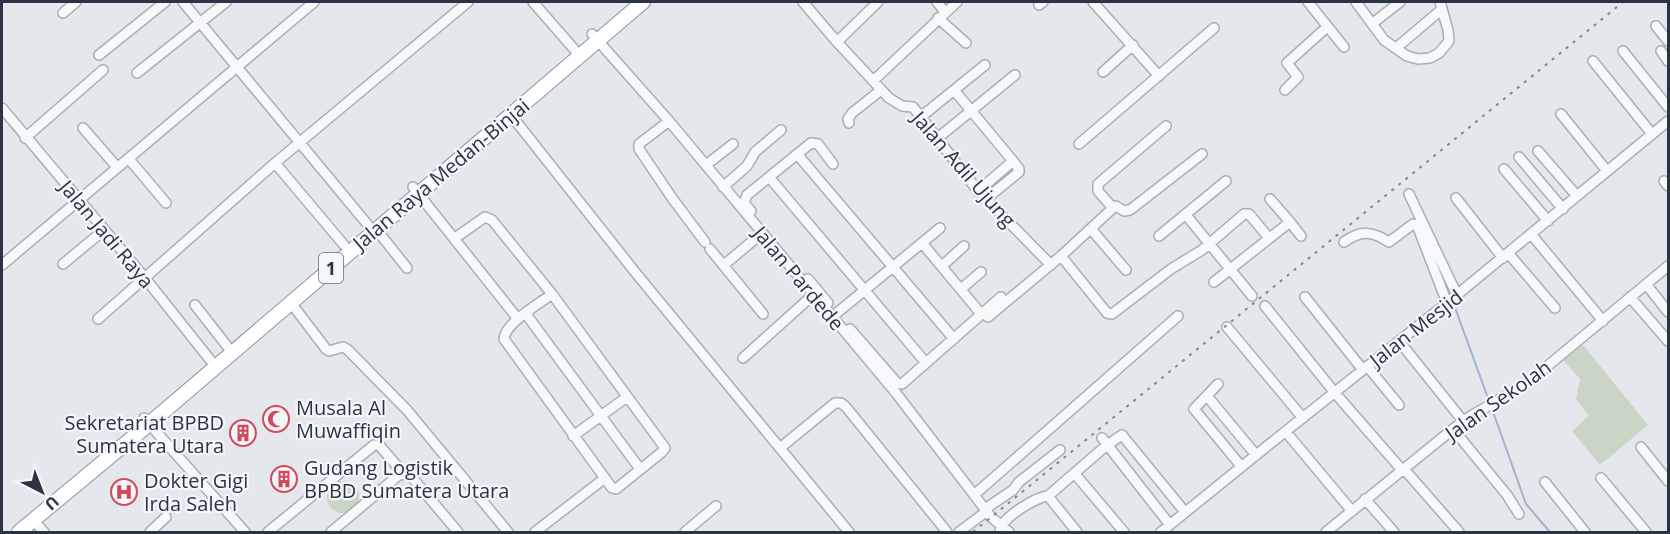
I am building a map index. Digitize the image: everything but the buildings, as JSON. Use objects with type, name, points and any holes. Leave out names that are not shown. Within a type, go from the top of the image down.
[{"type":"highway","name":"Jalan Raya Medan-Binjai","points":[[10,532],[291,303],[372,228],[577,53],[630,2]]},
{"type":"highway","name":"Jalan Raya Medan-Binjai","points":[[595,37],[643,2]]},
{"type":"highway","name":"Jalan Raya Medan-Binjai","points":[[416,190],[511,115],[577,53]]},
{"type":"highway","name":"Jalan Raya Medan-Binjai","points":[[19,532],[344,245],[372,228]]},
{"type":"street","points":[[63,13],[76,2]]},
{"type":"street","points":[[99,55],[165,2]]},
{"type":"street","points":[[183,2],[407,268]]},
{"type":"street","points":[[136,73],[226,2]]},
{"type":"street","points":[[298,2],[306,9]]},
{"type":"street","points":[[2,265],[314,2]]},
{"type":"street","points":[[98,319],[275,163],[468,2]]},
{"type":"street","points":[[533,2],[577,53]]},
{"type":"street","name":"Jalan Adil Ujung","points":[[803,2],[881,90],[902,106],[913,107],[922,116],[978,191],[1051,265]]},
{"type":"street","points":[[837,42],[878,2]]},
{"type":"street","points":[[937,2],[942,15],[966,43]]},
{"type":"street","points":[[873,81],[957,2]]},
{"type":"street","points":[[1092,2],[1159,76]]},
{"type":"street","points":[[1308,2],[1344,47]]},
{"type":"street","points":[[1356,2],[1388,44],[1407,57],[1413,58],[1430,58],[1439,54],[1446,46],[1449,37],[1441,6],[1396,48]]},
{"type":"street","points":[[1373,23],[1400,2]]},
{"type":"street","points":[[1656,26],[1668,41]]},
{"type":"street","points":[[1285,90],[1298,77],[1287,63],[1327,27]]},
{"type":"street","points":[[1079,144],[1214,28]]},
{"type":"street","name":"Jalan Pardede","points":[[595,37],[669,121],[813,295],[834,315],[1001,529],[1009,532]]},
{"type":"street","points":[[1103,72],[1133,45]]},
{"type":"street","points":[[1623,51],[1668,107]]},
{"type":"street","points":[[1661,51],[1668,61]]},
{"type":"street","points":[[1593,61],[1652,134]]},
{"type":"street","points":[[922,116],[985,65]]},
{"type":"street","points":[[25,138],[103,70]]},
{"type":"street","points":[[939,138],[1015,75]]},
{"type":"street","points":[[849,123],[848,119],[852,113],[881,90]]},
{"type":"street","points":[[954,90],[1019,169],[1019,172],[986,199]]},
{"type":"street","name":"Jalan Jadi Raya","points":[[2,108],[145,278],[211,361]]},
{"type":"street","points":[[1561,114],[1607,171]]},
{"type":"street","points":[[511,115],[635,272],[849,532]]},
{"type":"street","points":[[669,121],[639,144],[639,149],[672,198],[763,314]]},
{"type":"street","name":"Jalan Mesjid","points":[[1161,532],[1452,299],[1668,121]]},
{"type":"street","points":[[1113,208],[1098,191],[1098,184],[1166,126]]},
{"type":"street","points":[[83,128],[117,167]]},
{"type":"street","points":[[723,187],[747,166],[755,152],[781,130]]},
{"type":"street","points":[[833,164],[815,142],[747,195],[744,203],[834,315],[898,384],[902,384],[1001,297]]},
{"type":"street","points":[[706,165],[733,144]]},
{"type":"street","points":[[1538,151],[1577,196]]},
{"type":"street","points":[[797,154],[954,339]]},
{"type":"street","points":[[896,393],[1051,265],[1113,208],[1116,206],[1124,211],[1130,210],[1202,154]]},
{"type":"street","points":[[1519,157],[1563,209]]},
{"type":"street","points":[[129,159],[166,203]]},
{"type":"street","points":[[978,191],[1013,161]]},
{"type":"street","points":[[275,163],[344,245]]},
{"type":"street","points":[[1504,169],[1548,221]]},
{"type":"street","points":[[769,177],[926,363]]},
{"type":"street","points":[[1160,236],[1226,181]]},
{"type":"street","points":[[416,190],[522,316],[640,469]]},
{"type":"street","points":[[1409,194],[1452,299]]},
{"type":"street","points":[[1456,198],[1555,308]]},
{"type":"street","points":[[1270,199],[1301,236]]},
{"type":"street","points":[[1061,255],[1107,313],[1112,314],[1171,269],[1210,244],[1247,213],[1269,238]]},
{"type":"street","points":[[1186,215],[1252,296]]},
{"type":"street","points":[[455,238],[488,217],[552,294],[665,448],[616,489],[612,488],[573,436],[504,339],[505,333],[522,316],[552,294]]},
{"type":"street","points":[[1214,282],[1290,222]]},
{"type":"street","points":[[1344,242],[1362,233],[1379,235],[1389,242],[1413,224],[1417,225],[1452,299]]},
{"type":"street","points":[[834,315],[940,228]]},
{"type":"street","points":[[1091,229],[1126,270]]},
{"type":"street","points":[[63,264],[104,230]]},
{"type":"street","points":[[724,265],[762,233]]},
{"type":"street","points":[[1531,234],[1603,321]]},
{"type":"street","points":[[922,243],[982,315]]},
{"type":"street","points":[[942,266],[964,246]]},
{"type":"street","name":"Jalan Sekolah","points":[[1326,532],[1463,421],[1485,406],[1521,388],[1668,266]]},
{"type":"street","points":[[961,290],[981,272]]},
{"type":"street","points":[[1646,284],[1668,312]]},
{"type":"street","points":[[743,358],[813,295]]},
{"type":"street","points":[[1305,297],[1399,405]]},
{"type":"street","points":[[1630,297],[1668,341]]},
{"type":"street","points":[[291,303],[326,349],[329,351],[343,347],[347,349],[407,410],[508,532]]},
{"type":"street","points":[[195,305],[227,346]]},
{"type":"street","points":[[1265,306],[1335,393],[1459,532]]},
{"type":"street","points":[[974,495],[1178,316]]},
{"type":"street","points":[[1227,327],[1303,418]]},
{"type":"street","points":[[1399,341],[1463,421]]},
{"type":"street","points":[[1218,384],[1194,409],[1241,466]]},
{"type":"street","points":[[1207,396],[1256,455]]},
{"type":"street","points":[[573,436],[627,397]]},
{"type":"street","points":[[780,448],[835,403],[841,403],[846,406],[947,532]]},
{"type":"street","points":[[146,421],[245,532]]},
{"type":"street","points":[[1453,429],[1507,495],[1519,514]]},
{"type":"street","points":[[1286,432],[1351,510]]},
{"type":"street","points":[[1001,529],[1017,512],[1039,498],[1048,496],[1075,474],[1105,441],[1120,436],[1124,436],[1185,513]]},
{"type":"street","points":[[1105,441],[1170,525]]},
{"type":"street","points":[[268,532],[374,445],[379,445],[386,451],[404,474]]},
{"type":"street","points":[[1641,447],[1668,481]]},
{"type":"street","points":[[959,532],[1014,490],[1019,482],[1060,450]]},
{"type":"street","points":[[1138,483],[1154,472]]},
{"type":"street","points":[[331,532],[404,474],[410,475],[458,532]]},
{"type":"street","points":[[1075,474],[1124,532]]},
{"type":"street","points":[[535,532],[605,478]]},
{"type":"street","points":[[1601,478],[1646,532]]},
{"type":"street","points":[[1545,482],[1585,532]]},
{"type":"street","points":[[1048,496],[1077,532]]},
{"type":"street","points":[[1365,499],[1394,532]]},
{"type":"street","points":[[685,532],[716,506]]},
{"type":"street","points":[[150,532],[166,517]]},
{"type":"street","points":[[33,520],[44,532]]},
{"type":"green space","points":[[1583,345],[1648,425],[1600,465],[1572,431],[1589,416],[1576,399],[1580,379],[1563,360]]},
{"type":"green space","points":[[343,481],[354,486],[359,497],[354,508],[343,513],[332,508],[327,497],[332,486]]},
{"type":"waterway","points":[[1445,279],[1451,296]]},
{"type":"waterway","points":[[1453,302],[1489,401]]},
{"type":"waterway","points":[[1492,409],[1526,504],[1550,532]]},
{"type":"railway","points":[[973,532],[1623,2]]},
{"type":"place","name":"Musala Al Muwaffiqin","points":[[276,419]]},
{"type":"place","name":"Sekretariat BPBD Sumatera Utara","points":[[243,433]]},
{"type":"place","name":"Gudang Logistik BPBD Sumatera Utara","points":[[284,479]]},
{"type":"place","name":"Dokter Gigi Irda Saleh","points":[[124,492]]}]
